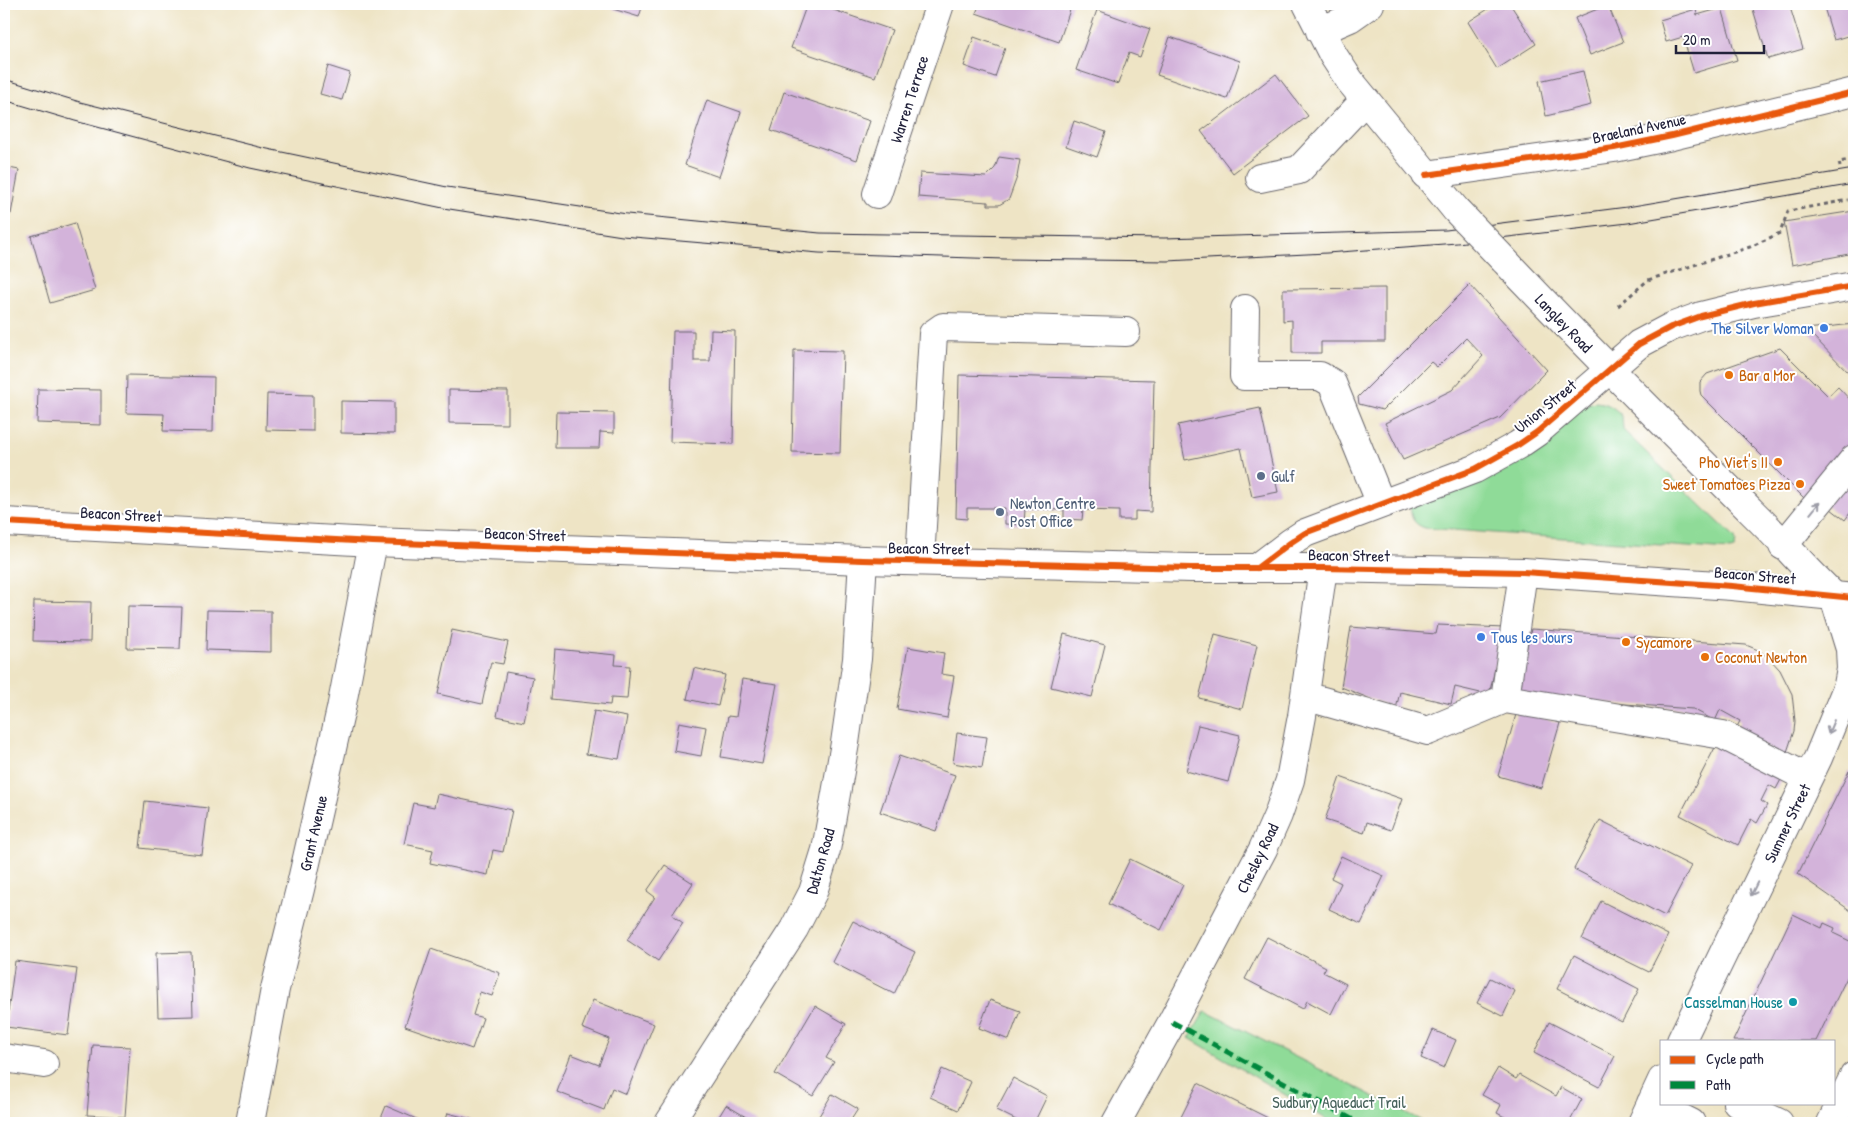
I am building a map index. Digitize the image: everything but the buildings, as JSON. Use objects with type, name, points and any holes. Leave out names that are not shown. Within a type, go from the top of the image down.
[{"type":"street","name":"Warren Terrace","points":[[877,194],[940,4]]},
{"type":"street","name":"Langley Road","points":[[1307,4],[1341,68],[1456,210],[1610,371],[1784,546],[1844,597],[1854,615]]},
{"type":"street","points":[[1320,31],[1350,18],[1370,4]]},
{"type":"street","name":"Braeland Avenue","points":[[1426,174],[1614,148],[1854,92]]},
{"type":"street","points":[[1260,178],[1299,170],[1366,100]]},
{"type":"street","name":"Union Street","points":[[1257,568],[1305,534],[1475,468],[1502,455],[1537,432],[1643,342],[1671,327],[1754,303],[1854,286]]},
{"type":"street","points":[[1245,309],[1244,376],[1320,376],[1332,383],[1381,504]]},
{"type":"street","points":[[920,561],[933,334],[943,327],[1126,332]]},
{"type":"street","points":[[1784,546],[1854,459]]},
{"type":"street","name":"Beacon Street","points":[[4,522],[373,542],[863,560],[1523,572],[1726,586],[1844,597]]},
{"type":"street","name":"Grant Avenue","points":[[250,1123],[275,989],[341,709],[373,542]]},
{"type":"street","name":"Dalton Road","points":[[669,1123],[794,929],[813,892],[826,850],[849,715],[857,659],[863,560]]},
{"type":"street","name":"Chesley Road","points":[[1116,1123],[1172,1022],[1263,849],[1278,814],[1290,780],[1305,696],[1322,568]]},
{"type":"street","points":[[1505,699],[1523,572]]},
{"type":"street","name":"Sumner Street","points":[[1681,1040],[1851,686],[1850,650],[1844,597]]},
{"type":"street","points":[[1305,696],[1428,731],[1505,699],[1723,735],[1808,778]]},
{"type":"street","points":[[4,1058],[44,1064]]},
{"type":"street","points":[[1832,1123],[1854,1076]]},
{"type":"street","points":[[1651,1102],[1691,1123]]},
{"type":"street","points":[[1739,1104],[1779,1123]]},
{"type":"path","points":[[1840,167],[1839,162],[1854,159]]},
{"type":"path","points":[[1844,195],[1845,201]]},
{"type":"path","points":[[1618,306],[1648,280],[1750,247],[1780,233],[1788,211],[1854,199]]},
{"type":"green space","points":[[1595,402],[1607,404],[1622,416],[1623,430],[1735,538],[1734,549],[1425,528],[1413,520],[1411,505],[1586,404]]},
{"type":"green space","name":"Sudbury Aqueduct Trail","points":[[1205,1011],[1426,1123],[1333,1123],[1189,1038]]},
{"type":"tram line","points":[[4,79],[80,102],[263,148],[447,187],[627,214],[820,233],[1164,238],[1446,230],[1627,207],[1854,169]]},
{"type":"tram line","points":[[4,100],[250,168],[443,208],[622,236],[819,253],[1004,259],[1167,261],[1327,253],[1457,243],[1628,223],[1854,184]]},
{"type":"marked path","points":[[1172,1022],[1359,1123]]},
{"type":"cycle path","points":[[1426,175],[1614,148],[1854,92]]},
{"type":"cycle path","points":[[1257,568],[1305,533],[1475,469],[1518,445],[1537,432],[1639,344],[1671,327],[1701,316],[1754,303],[1854,286]]},
{"type":"cycle path","points":[[4,522],[373,542],[863,560],[1191,568],[1323,568],[1523,572],[1732,586],[1854,598]]},
{"type":"place","name":"The Silver Woman","points":[[1824,328]]},
{"type":"place","name":"Bar a Mor","points":[[1729,375]]},
{"type":"place","name":"Pho Viet's II","points":[[1778,462]]},
{"type":"place","name":"Gulf","points":[[1261,476]]},
{"type":"place","name":"Sweet Tomatoes Pizza","points":[[1800,484]]},
{"type":"place","name":"Newton Centre Post Office","points":[[1000,512]]},
{"type":"place","name":"Tous les Jours","points":[[1481,637]]},
{"type":"place","name":"Sycamore","points":[[1626,642]]},
{"type":"place","name":"Coconut Newton","points":[[1705,657]]},
{"type":"place","name":"Casselman House","points":[[1793,1002]]}]
